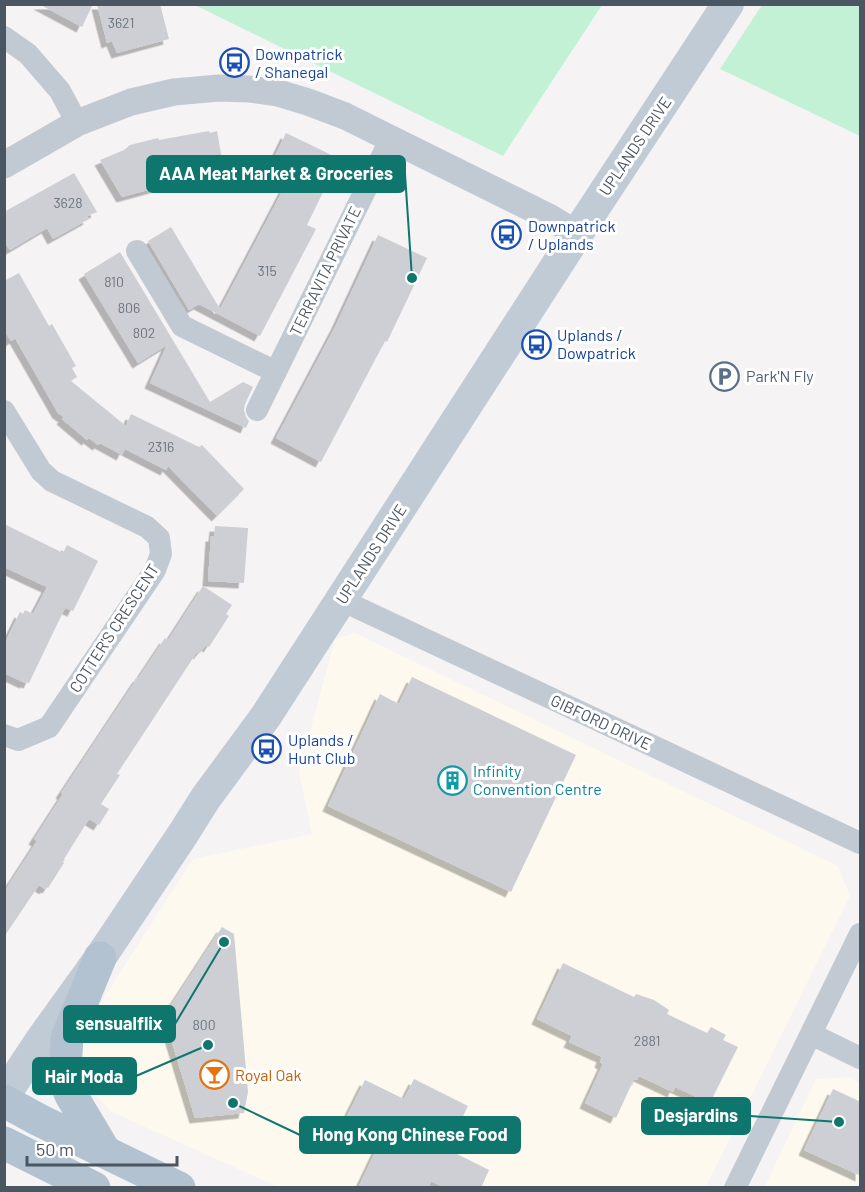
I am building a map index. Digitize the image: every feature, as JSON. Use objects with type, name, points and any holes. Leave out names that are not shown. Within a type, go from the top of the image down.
[{"type":"main road","name":"UPLANDS DRIVE","points":[[4,1096],[100,958],[205,799],[266,716],[728,4]]},
{"type":"main road","points":[[100,958],[67,1038],[65,1070],[71,1095],[105,1152]]},
{"type":"main road","points":[[4,1101],[179,1188]]},
{"type":"main road","points":[[4,1143],[94,1188]]},
{"type":"street","points":[[4,37],[28,54],[60,91],[77,123]]},
{"type":"street","points":[[4,165],[77,123],[131,102],[174,92],[249,88],[278,93],[345,116],[549,217],[577,234]]},
{"type":"street","name":"TERRAVITA PRIVATE","points":[[257,410],[391,138]]},
{"type":"street","points":[[137,251],[182,326],[276,372]]},
{"type":"street","name":"COTTER'S CRESCENT","points":[[4,411],[41,471],[52,481],[147,527],[159,538],[161,554],[155,570],[49,727],[18,740],[4,735]]},
{"type":"street","name":"GIBFORD DRIVE","points":[[341,600],[861,843]]},
{"type":"street","points":[[735,1188],[861,934]]},
{"type":"street","points":[[811,1034],[861,1058]]},
{"type":"shaded area","points":[[355,633],[838,866],[850,896],[706,1187],[278,1187],[112,1112],[88,1089],[80,1064],[83,1030],[193,859],[312,834],[299,772],[335,639]]},
{"type":"shaded area","points":[[849,1077],[860,1083],[860,1187],[764,1188],[816,1079]]},
{"type":"green space","points":[[195,5],[602,5],[503,156]]},
{"type":"green space","points":[[762,5],[860,5],[860,136],[720,69]]},
{"type":"building","points":[[39,4],[93,4],[82,27]]},
{"type":"building","points":[[97,4],[160,4],[169,39],[117,53],[112,41],[107,43]]},
{"type":"building","points":[[209,131],[210,133],[217,131],[225,176],[185,183],[184,180],[122,197],[100,160],[130,145],[158,138],[159,140]]},
{"type":"building","points":[[286,133],[346,162],[335,185],[328,182],[307,225],[316,229],[260,336],[199,304],[189,310],[148,241],[171,227],[220,309],[285,186],[273,180],[281,161],[274,158]]},
{"type":"building","points":[[74,173],[97,212],[87,216],[89,219],[53,239],[47,228],[10,250],[4,242],[4,212]]},
{"type":"building","points":[[378,235],[427,258],[387,342],[385,341],[321,462],[276,438],[336,325]]},
{"type":"building","points":[[120,252],[210,402],[243,382],[253,387],[245,404],[244,410],[249,421],[246,428],[150,383],[167,345],[138,363],[84,274]]},
{"type":"building","points":[[19,273],[49,326],[52,324],[76,366],[72,368],[77,377],[71,381],[126,426],[131,414],[199,447],[202,445],[244,489],[217,516],[168,466],[166,470],[125,449],[122,455],[100,443],[98,445],[89,438],[87,440],[62,419],[64,417],[58,413],[15,338],[11,341],[4,330],[4,281]]},
{"type":"building","points":[[4,524],[63,553],[67,545],[98,561],[73,611],[65,608],[29,683],[4,673],[4,645],[20,612],[23,614],[25,610],[33,614],[47,587],[4,567]]},
{"type":"building","points":[[215,526],[248,528],[244,583],[208,581],[211,536],[214,536]]},
{"type":"building","points":[[203,586],[232,605],[226,614],[229,616],[209,647],[206,645],[199,654],[197,652],[117,774],[120,775],[101,804],[109,809],[99,825],[89,819],[48,888],[45,889],[39,885],[4,937],[4,892],[37,841],[34,839],[63,794],[61,793],[138,677],[165,638],[168,640]]},
{"type":"building","name":"Infinity Convention Centre","points":[[412,677],[576,755],[511,892],[328,806],[380,694],[399,704]]},
{"type":"building","points":[[222,927],[234,934],[248,1092],[244,1113],[195,1118],[164,1016]]},
{"type":"building","points":[[563,963],[634,997],[636,994],[654,1000],[669,1010],[667,1014],[707,1033],[711,1027],[726,1035],[723,1040],[738,1047],[710,1103],[675,1087],[673,1092],[639,1076],[637,1080],[634,1079],[616,1118],[585,1103],[603,1064],[600,1062],[602,1057],[569,1042],[572,1036],[537,1019]]},
{"type":"building","points":[[414,1079],[468,1106],[447,1149],[489,1170],[481,1188],[445,1188],[431,1181],[428,1188],[358,1188],[382,1138],[345,1120],[365,1080],[404,1099]]},
{"type":"building","points":[[833,1089],[861,1102],[861,1176],[804,1150]]},
{"type":"place","name":"Downpatrick / Shanegal","points":[[234,63]]},
{"type":"place","name":"Downpatrick / Uplands","points":[[507,235]]},
{"type":"place","name":"AAA Meat Market & Groceries","points":[[412,278]]},
{"type":"place","name":"Uplands / Dowpatrick","points":[[536,344]]},
{"type":"place","name":"Park'N Fly","points":[[725,376]]},
{"type":"place","name":"Uplands / Hunt Club","points":[[267,749]]},
{"type":"place","name":"Infinity Convention Centre","points":[[452,780]]},
{"type":"place","name":"sensualflix","points":[[224,942]]},
{"type":"place","name":"Hair Moda","points":[[208,1045]]},
{"type":"place","name":"Royal Oak","points":[[214,1075]]},
{"type":"place","name":"Hong Kong Chinese Food","points":[[233,1103]]},
{"type":"place","name":"Desjardins","points":[[839,1122]]}]
